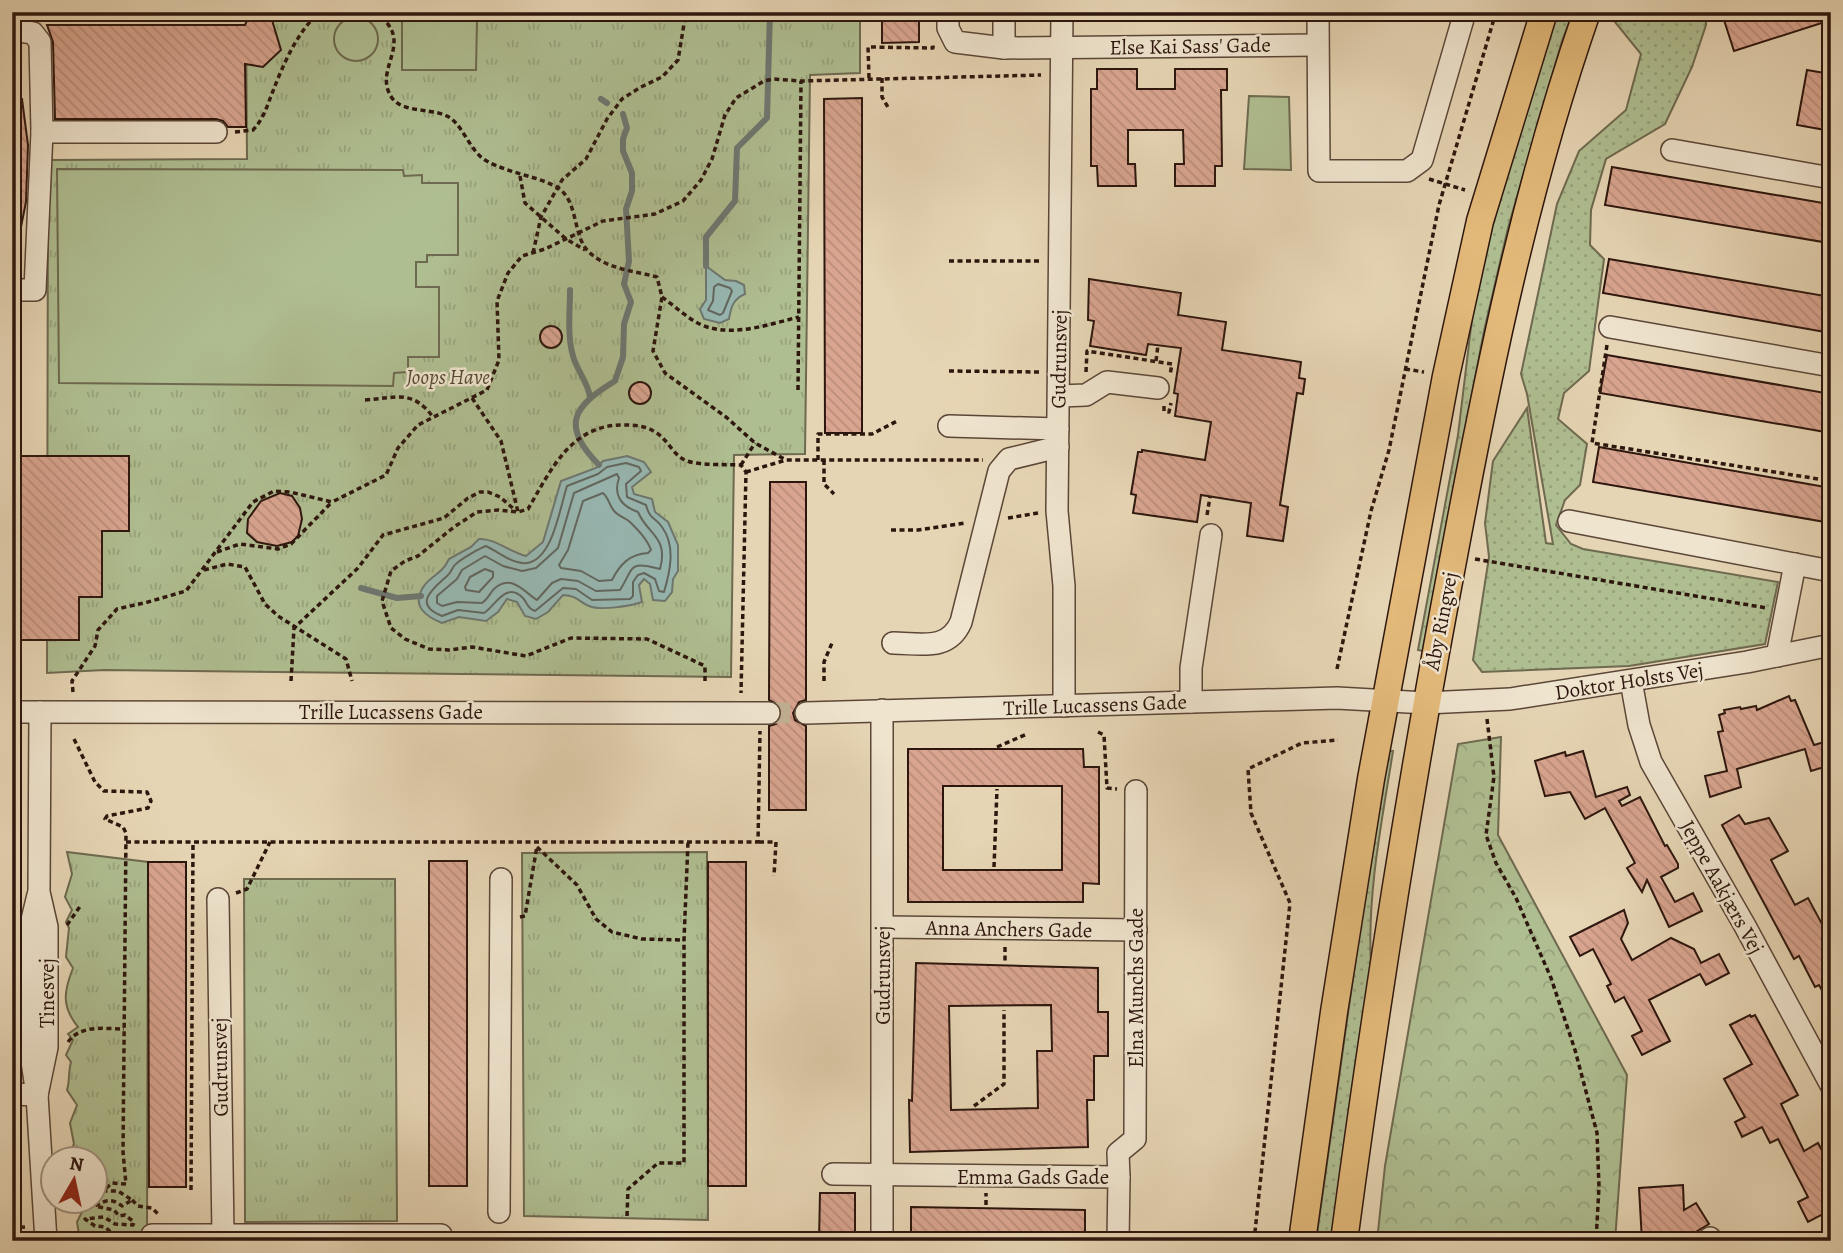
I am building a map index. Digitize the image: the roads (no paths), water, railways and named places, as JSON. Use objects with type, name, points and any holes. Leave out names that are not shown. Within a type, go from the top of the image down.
[{"type":"main road","name":"Åby Ringvej","points":[[1302,1241],[1334,1012],[1384,700],[1457,324],[1488,196],[1544,12]]},
{"type":"main road","name":"Åby Ringvej","points":[[1344,1241],[1398,867],[1426,703],[1500,319],[1541,157],[1587,12]]},
{"type":"street","name":"Else Kai Sass' Gade","points":[[948,12],[948,28],[955,42],[1004,48],[1317,45]]},
{"type":"street","points":[[1004,12],[1004,48]]},
{"type":"street","name":"Gudrunsvej","points":[[1062,12],[1058,511],[1064,586],[1064,706]]},
{"type":"street","points":[[1318,12],[1319,171],[1408,171],[1422,160],[1465,12]]},
{"type":"street","points":[[12,290],[35,290],[42,132],[40,42],[21,24]]},
{"type":"street","points":[[42,132],[216,132]]},
{"type":"street","points":[[1672,150],[1831,178]]},
{"type":"street","points":[[1610,327],[1831,366]]},
{"type":"street","points":[[1059,396],[1086,395],[1107,382],[1158,388]]},
{"type":"street","points":[[949,426],[1058,438]]},
{"type":"street","points":[[892,643],[936,645],[956,634],[999,471],[1009,460],[1058,438]]},
{"type":"street","points":[[1569,521],[1831,571]]},
{"type":"street","points":[[1191,702],[1191,668],[1212,535]]},
{"type":"street","points":[[1777,656],[1795,564]]},
{"type":"street","name":"Doktor Holsts Vej","points":[[1426,703],[1510,699],[1631,681],[1831,645]]},
{"type":"street","name":"Jeppe Aakjærs Vej","points":[[1631,681],[1639,725],[1651,762],[1745,926],[1831,1085]]},
{"type":"street","name":"Trille Lucassens Gade","points":[[806,713],[1337,698],[1426,703]]},
{"type":"street","name":"Gudrunsvej","points":[[882,1241],[883,710]]},
{"type":"street","name":"Trille Lucassens Gade","points":[[12,712],[757,713]]},
{"type":"street","name":"Tinesvej","points":[[40,712],[39,892],[47,927],[47,1047],[37,1095],[40,1144]]},
{"type":"street","name":"Elna Munchs Gade","points":[[1119,1177],[1118,1153],[1135,1139],[1136,790]]},
{"type":"street","points":[[499,1212],[501,879]]},
{"type":"street","name":"Gudrunsvej","points":[[218,899],[223,1235]]},
{"type":"street","name":"Anna Anchers Gade","points":[[883,927],[1136,930]]},
{"type":"street","points":[[12,1094],[37,1095]]},
{"type":"street","name":"Emma Gads Gade","points":[[833,1174],[1119,1177],[1118,1241]]},
{"type":"street","name":"Tinesvej","points":[[44,1214],[46,1241]]},
{"type":"street","name":"Tinesvej","points":[[51,1214],[57,1241]]},
{"type":"street","points":[[147,1237],[223,1235],[441,1238]]},
{"type":"water","points":[[706,266],[725,280],[744,285],[745,294],[733,304],[729,319],[720,323],[704,319],[700,309],[706,300]]},
{"type":"water","points":[[627,456],[644,462],[651,472],[632,487],[634,494],[652,499],[655,512],[668,522],[678,545],[678,571],[673,579],[672,592],[665,601],[653,600],[650,584],[644,579],[639,585],[642,602],[601,608],[563,595],[548,612],[536,619],[525,616],[517,602],[507,599],[498,612],[486,621],[459,617],[442,623],[431,618],[420,606],[419,595],[428,581],[443,569],[449,559],[471,547],[479,539],[526,556],[543,542],[561,481],[596,468],[603,461]]},
{"type":"waterway","points":[[706,266],[706,237],[735,201],[737,148],[767,118],[770,12]]},
{"type":"waterway","points":[[601,99],[607,103]]},
{"type":"waterway","points":[[599,465],[579,439],[576,428],[581,408],[615,381],[623,357],[624,324],[631,302],[624,284],[629,261],[626,209],[632,191],[632,173],[623,151],[627,128],[623,114]]},
{"type":"waterway","points":[[570,290],[571,348],[590,397]]},
{"type":"waterway","points":[[361,588],[397,598],[421,596]]},
{"type":"tunnel","points":[[769,713],[806,713]]},
{"type":"park label","name":"Joops Have","points":[[448,377]]}]
